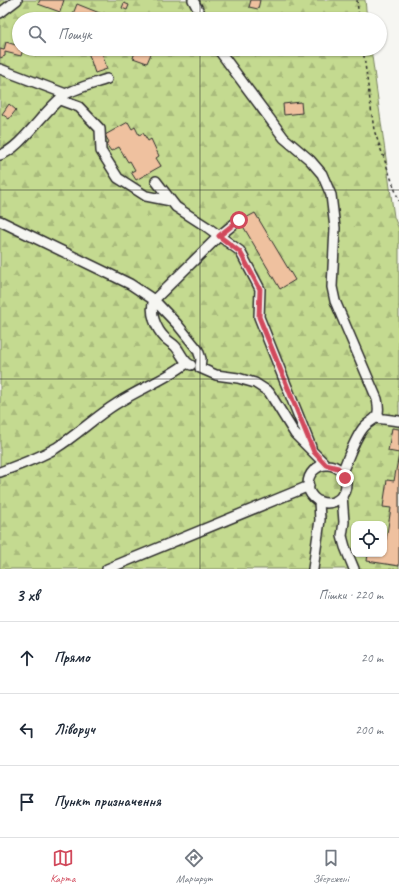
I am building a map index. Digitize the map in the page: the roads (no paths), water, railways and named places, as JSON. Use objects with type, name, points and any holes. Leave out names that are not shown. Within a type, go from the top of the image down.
[{"type":"lane","points":[[0,14],[17,0]]},
{"type":"lane","points":[[193,0],[199,12]]},
{"type":"lane","points":[[223,56],[284,138],[310,160],[322,174],[331,195],[335,228],[332,288],[335,301],[377,398],[378,412],[376,418],[364,427],[360,433],[342,472]]},
{"type":"lane","points":[[0,70],[63,97],[79,107],[100,129],[101,151],[118,178],[146,196],[171,201]]},
{"type":"lane","points":[[0,155],[19,142],[63,97],[106,79]]},
{"type":"lane","points":[[156,181],[176,208],[219,236],[240,252],[260,289],[259,317],[314,452]]},
{"type":"lane","points":[[239,220],[219,236],[154,300],[151,308],[153,317],[164,336],[176,347],[187,363],[216,375],[238,378],[255,383],[269,392],[295,434],[326,465]]},
{"type":"lane","points":[[0,222],[130,284],[154,300],[178,324],[198,350],[201,359],[200,368]]},
{"type":"lane","points":[[0,472],[21,465],[56,448],[114,405],[144,387],[172,375],[187,363]]},
{"type":"lane","points":[[376,418],[399,421]]},
{"type":"lane","points":[[326,465],[332,466],[342,472],[346,484],[342,495],[332,502],[319,501],[310,492],[308,486],[311,474],[320,466],[326,465]]},
{"type":"lane","points":[[108,569],[308,486]]},
{"type":"lane","points":[[342,495],[344,522],[342,536],[345,547],[356,569]]},
{"type":"lane","points":[[313,569],[320,520],[319,501]]}]
